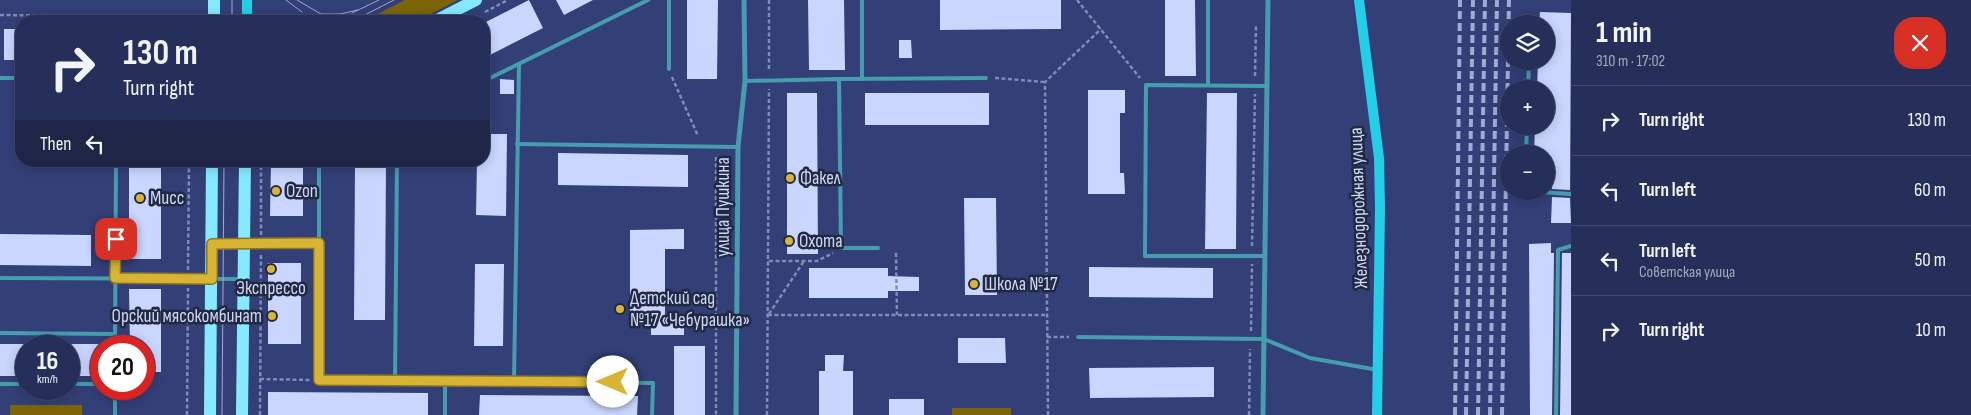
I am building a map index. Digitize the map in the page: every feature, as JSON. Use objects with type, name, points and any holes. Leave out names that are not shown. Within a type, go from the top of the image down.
[{"type":"main road","points":[[214,0],[214,15]]},
{"type":"main road","points":[[247,0],[247,15]]},
{"type":"main road","points":[[447,15],[476,0]]},
{"type":"main road","name":"Железнодорожная улица","points":[[1359,0],[1379,158],[1377,415]]},
{"type":"main road","points":[[210,415],[212,167]]},
{"type":"main road","points":[[242,415],[245,167]]},
{"type":"street","name":"улица Пушкина","points":[[736,415],[738,147],[744,81],[744,0]]},
{"type":"street","points":[[1263,415],[1268,0]]},
{"type":"lane","points":[[490,78],[648,0]]},
{"type":"lane","points":[[669,0],[669,69]]},
{"type":"lane","points":[[862,0],[862,79]]},
{"type":"lane","points":[[1208,0],[1208,85]]},
{"type":"lane","points":[[514,382],[519,64]]},
{"type":"lane","points":[[0,78],[15,78]]},
{"type":"lane","points":[[744,81],[986,78]]},
{"type":"lane","points":[[839,79],[840,248],[878,248]]},
{"type":"lane","points":[[1265,256],[1145,256],[1146,85],[1267,86]]},
{"type":"lane","points":[[517,144],[738,147]]},
{"type":"lane","points":[[0,333],[115,334],[116,167]]},
{"type":"lane","points":[[319,167],[319,380],[652,383],[652,415]]},
{"type":"lane","points":[[395,381],[397,167]]},
{"type":"lane","points":[[1555,193],[1571,194]]},
{"type":"lane","points":[[212,244],[319,243]]},
{"type":"lane","points":[[1556,415],[1558,250],[1571,246]]},
{"type":"lane","points":[[0,278],[243,279]]},
{"type":"lane","points":[[1078,337],[1264,339],[1310,358],[1378,370]]},
{"type":"lane","points":[[445,381],[445,415]]},
{"type":"lane","points":[[0,384],[15,384]]},
{"type":"lane","points":[[115,400],[115,415]]},
{"type":"path","points":[[484,13],[508,0]]},
{"type":"path","points":[[767,415],[769,0]]},
{"type":"path","points":[[1077,0],[1146,85]]},
{"type":"path","points":[[0,15],[15,15]]},
{"type":"path","points":[[1249,415],[1256,19]]},
{"type":"path","points":[[1048,415],[1045,82],[1101,29]]},
{"type":"path","points":[[669,69],[702,147]]},
{"type":"path","points":[[986,78],[1045,82]]},
{"type":"path","points":[[716,147],[716,415]]},
{"type":"path","points":[[260,415],[261,167]]},
{"type":"path","points":[[769,261],[817,262],[840,248]]},
{"type":"path","points":[[896,253],[897,315]]},
{"type":"path","points":[[768,315],[804,261]]},
{"type":"path","points":[[768,315],[1046,316]]},
{"type":"path","points":[[1047,338],[1078,337]]},
{"type":"path","points":[[260,380],[319,380]]},
{"type":"shaded area","points":[[405,0],[458,0],[429,15],[376,15]]},
{"type":"shaded area","points":[[10,405],[82,405],[82,415],[10,415]]},
{"type":"shaded area","points":[[952,408],[1011,408],[1011,415],[952,415]]},
{"type":"building","points":[[529,0],[543,28],[490,55],[490,20]]},
{"type":"building","points":[[556,0],[593,0],[564,15]]},
{"type":"building","points":[[687,0],[718,0],[717,79],[687,79]]},
{"type":"building","points":[[808,0],[844,0],[845,70],[809,70]]},
{"type":"building","points":[[940,0],[1061,0],[1061,29],[940,30]]},
{"type":"building","points":[[1165,0],[1195,0],[1196,76],[1165,76]]},
{"type":"building","points":[[1540,12],[1571,13],[1570,190],[1555,189],[1555,145],[1534,145],[1535,135],[1555,135],[1555,80],[1537,80],[1538,70],[1555,70],[1555,15],[1540,15]]},
{"type":"building","points":[[4,29],[15,29],[15,60],[4,60]]},
{"type":"building","points":[[899,40],[911,40],[912,58],[899,58]]},
{"type":"building","points":[[500,79],[514,80],[514,94],[500,94]]},
{"type":"building","points":[[1088,90],[1125,90],[1125,113],[1120,113],[1120,173],[1124,173],[1125,194],[1088,194]]},
{"type":"building","points":[[787,93],[817,93],[818,254],[787,254]]},
{"type":"building","points":[[865,93],[989,93],[989,125],[865,125]]},
{"type":"building","points":[[1207,93],[1237,93],[1236,249],[1205,249]]},
{"type":"building","points":[[490,134],[507,134],[506,216],[476,215],[477,167],[490,167]]},
{"type":"building","points":[[558,153],[688,155],[688,187],[558,185]]},
{"type":"building","points":[[129,167],[161,167],[161,259],[129,259]]},
{"type":"building","points":[[271,167],[303,167],[303,216],[270,216]]},
{"type":"building","points":[[355,167],[386,167],[385,320],[354,320]]},
{"type":"building","points":[[1555,197],[1570,198],[1571,223],[1551,223],[1552,200],[1555,200]]},
{"type":"building","points":[[964,198],[996,198],[997,295],[965,295]]},
{"type":"building","points":[[684,229],[684,249],[665,249],[665,316],[684,316],[684,335],[651,335],[651,325],[630,325],[630,230]]},
{"type":"building","points":[[0,234],[91,235],[91,266],[0,265]]},
{"type":"building","points":[[1551,243],[1551,253],[1554,253],[1552,415],[1530,415],[1529,244]]},
{"type":"building","points":[[1562,253],[1571,253],[1571,415],[1560,415]]},
{"type":"building","points":[[268,263],[301,263],[301,344],[268,344]]},
{"type":"building","points":[[475,264],[504,264],[503,346],[474,346]]},
{"type":"building","points":[[1089,267],[1213,268],[1213,298],[1089,297]]},
{"type":"building","points":[[809,268],[888,268],[888,276],[919,277],[919,291],[888,291],[888,298],[809,298]]},
{"type":"building","points":[[129,289],[161,289],[161,372],[155,372],[155,335],[130,335]]},
{"type":"building","points":[[958,338],[1005,338],[1006,363],[958,363]]},
{"type":"building","points":[[0,344],[15,344],[15,376],[0,376]]},
{"type":"building","points":[[80,344],[90,344],[90,376],[80,376]]},
{"type":"building","points":[[674,346],[705,346],[705,415],[674,415]]},
{"type":"building","points":[[825,355],[844,355],[843,371],[853,371],[853,415],[819,415],[819,371],[825,371]]},
{"type":"building","points":[[1214,367],[1214,397],[1090,398],[1089,368]]},
{"type":"building","points":[[268,392],[428,393],[428,415],[268,415]]},
{"type":"building","points":[[480,395],[638,396],[637,415],[479,415]]},
{"type":"building","points":[[889,399],[924,399],[924,415],[889,415]]},
{"type":"tram line","points":[[232,0],[232,15]]},
{"type":"tram line","points":[[286,0],[302,12]]},
{"type":"tram line","points":[[297,0],[321,14],[340,14],[358,10]]},
{"type":"tram line","points":[[352,13],[379,0]]},
{"type":"tram line","points":[[365,15],[394,0]]},
{"type":"tram line","points":[[222,415],[224,167]]},
{"type":"railway","points":[[1455,415],[1460,0]]},
{"type":"railway","points":[[1466,415],[1473,0]]},
{"type":"railway","points":[[1478,415],[1485,0]]},
{"type":"railway","points":[[1490,415],[1497,0]]},
{"type":"railway","points":[[1502,415],[1509,0]]},
{"type":"place","name":"Факел","points":[[790,178]]},
{"type":"place","name":"Ozon","points":[[276,191]]},
{"type":"place","name":"Мисс","points":[[140,198]]},
{"type":"place","name":"Охота","points":[[789,241]]},
{"type":"place","name":"Экспрессо","points":[[271,269]]},
{"type":"place","name":"Школа №17","points":[[974,284]]},
{"type":"place","name":"Детский сад №17 «Чебурашка»","points":[[620,309]]},
{"type":"place","name":"Орский мясокомбинат","points":[[272,316]]},
{"type":"route","points":[[116,239],[115,278],[212,279],[212,244],[319,243],[319,380],[613,382]]}]
